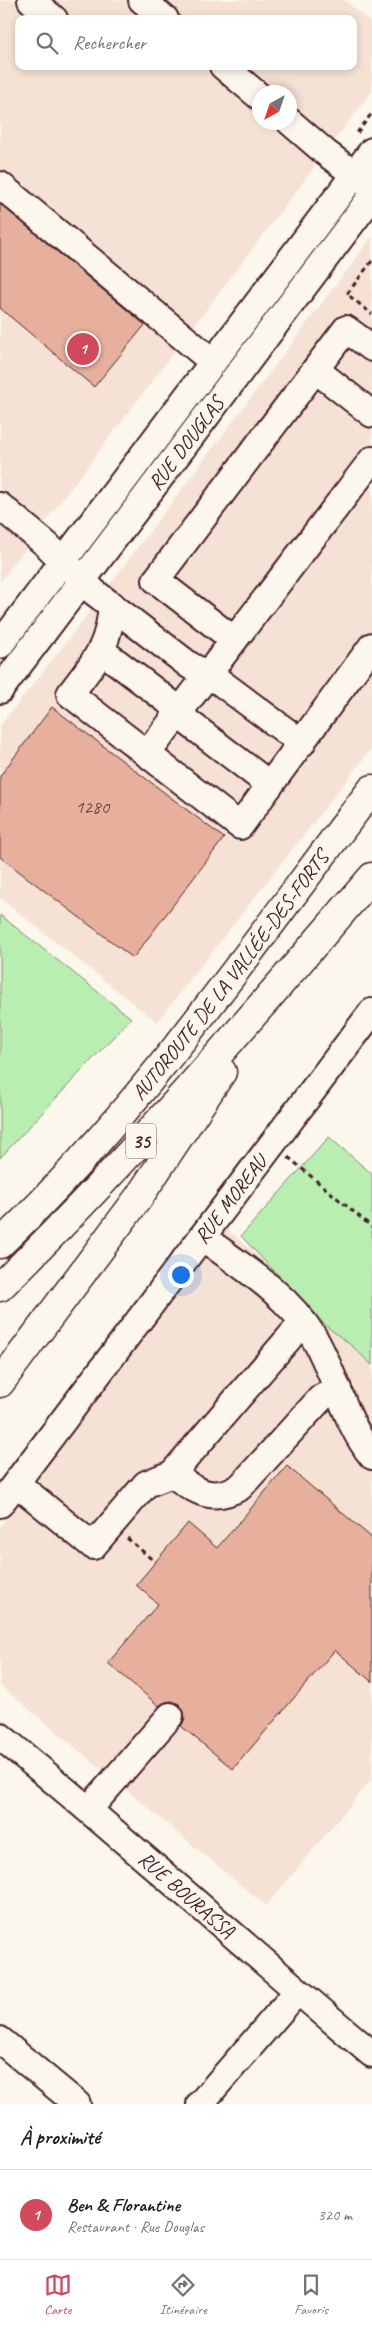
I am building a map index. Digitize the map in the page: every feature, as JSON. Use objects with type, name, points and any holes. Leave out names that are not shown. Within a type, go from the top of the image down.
[{"type":"highway","name":"AUTOROUTE DE LA VALLÉE-DES-FORTS","points":[[0,1244],[93,1148],[158,1072],[372,789]]},
{"type":"highway","name":"AUTOROUTE DE LA VALLÉE-DES-FORTS","points":[[0,1287],[124,1161],[372,877]]},
{"type":"highway","points":[[0,1383],[139,1197],[276,989]]},
{"type":"street","points":[[31,0],[49,15]]},
{"type":"street","points":[[142,0],[160,15]]},
{"type":"street","points":[[228,70],[252,90]]},
{"type":"street","points":[[297,128],[363,180]]},
{"type":"street","name":"RUE DOUGLAS","points":[[0,645],[213,362],[363,180],[372,151]]},
{"type":"street","points":[[0,185],[213,362]]},
{"type":"street","name":"RUE DOUGLAS","points":[[0,690],[372,196]]},
{"type":"street","points":[[234,640],[156,580],[346,328],[372,348]]},
{"type":"street","points":[[316,370],[372,414]]},
{"type":"street","points":[[147,754],[372,460]]},
{"type":"street","points":[[0,506],[112,605],[189,665],[220,682],[302,743]]},
{"type":"street","points":[[112,605],[108,635],[102,651],[70,694],[240,826],[372,646]]},
{"type":"street","points":[[102,651],[168,701],[189,723],[270,785]]},
{"type":"street","name":"RUE MOREAU","points":[[0,1504],[372,1012]]},
{"type":"street","points":[[202,1237],[273,1290],[303,1322],[313,1336],[357,1434],[372,1456]]},
{"type":"street","points":[[16,1483],[93,1546],[146,1484],[172,1474],[303,1322]]},
{"type":"street","points":[[172,1474],[197,1492],[218,1495],[230,1493],[240,1487],[321,1398],[338,1389]]},
{"type":"street","points":[[89,1809],[170,1716]]},
{"type":"street","name":"RUE BOURASSA","points":[[0,1736],[89,1809],[297,1992],[372,2054]]},
{"type":"street","points":[[200,2104],[297,1992]]},
{"type":"street","points":[[0,2040],[77,2104]]},
{"type":"path","points":[[372,261],[347,294],[372,314]]},
{"type":"path","points":[[280,1150],[372,1228]]},
{"type":"path","points":[[132,1542],[155,1562]]},
{"type":"shaded area","points":[[0,0],[344,0],[372,23],[372,91],[0,582]]},
{"type":"shaded area","points":[[372,237],[372,748],[157,1022],[0,898],[0,726],[61,649]]},
{"type":"shaded area","points":[[226,1228],[372,1355],[372,1779],[266,1906],[0,1685],[0,1527]]},
{"type":"green space","points":[[0,915],[131,1018],[0,1158]]},
{"type":"green space","points":[[329,1137],[372,1174],[372,1365],[352,1346],[325,1325],[241,1236]]},
{"type":"building","points":[[0,204],[145,325],[94,387],[0,308]]},
{"type":"building","points":[[52,707],[224,838],[133,958],[0,857],[0,776]]},
{"type":"building","points":[[287,1466],[372,1538],[372,1682],[335,1650],[233,1769],[181,1726],[185,1719],[184,1712],[179,1704],[172,1701],[159,1706],[108,1663],[158,1604],[136,1585],[188,1523],[217,1548]]},
{"type":"place","name":"Ben & Florantine","points":[[83,349]]}]
